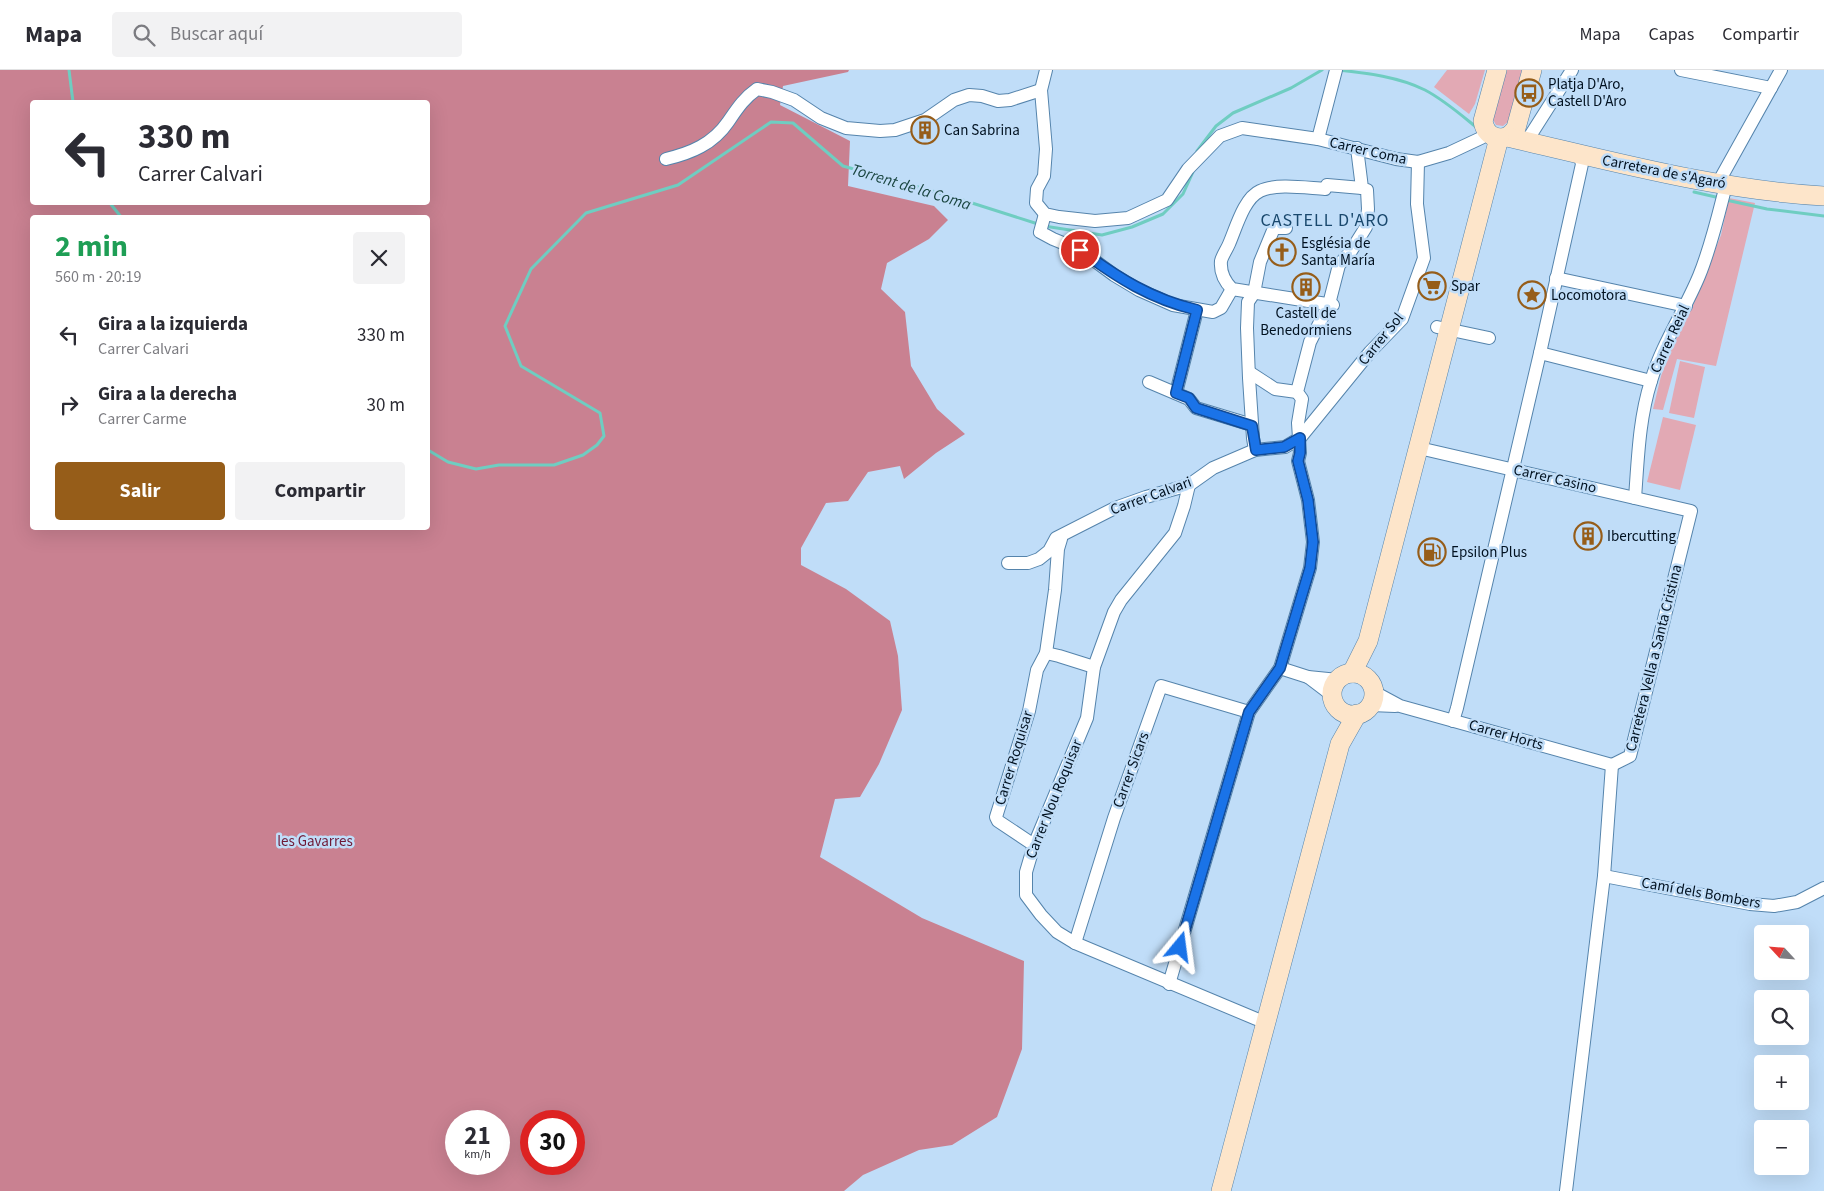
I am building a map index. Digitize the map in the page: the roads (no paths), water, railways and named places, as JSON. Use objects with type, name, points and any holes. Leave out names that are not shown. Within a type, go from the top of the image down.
[{"type":"street","points":[[1046,70],[1041,89],[1046,149],[1044,176],[1037,189],[1036,203],[1045,216],[1040,232],[1080,250],[1138,290],[1173,304],[1212,312],[1221,308],[1232,289]]},
{"type":"street","points":[[1497,70],[1483,118],[1484,126],[1497,136]]},
{"type":"street","points":[[1418,162],[1449,153],[1481,138],[1514,132],[1532,70]]},
{"type":"street","points":[[1519,120],[1534,141],[1572,70]]},
{"type":"street","points":[[1680,70],[1771,88]]},
{"type":"street","name":"Carrer Reial","points":[[1635,498],[1640,428],[1651,380],[1666,344],[1686,306],[1710,248],[1723,187],[1781,70]]},
{"type":"street","points":[[1318,139],[1335,75]]},
{"type":"street","points":[[666,159],[687,154],[710,141],[727,124],[746,96],[756,89],[772,92],[794,100],[821,118],[846,128],[880,131],[895,130],[925,120],[954,100],[969,95],[982,96],[998,101],[1010,100],[1041,89]]},
{"type":"street","name":"Carrer Coma","points":[[1045,216],[1095,221],[1128,218],[1167,200],[1188,169],[1220,136],[1242,128],[1318,139],[1396,159],[1418,162]]},
{"type":"street","points":[[1221,1191],[1419,448],[1443,328],[1497,136]]},
{"type":"street","name":"Carretera de s'Agaró","points":[[1497,136],[1534,141],[1615,164],[1723,187],[1824,196]]},
{"type":"street","points":[[1357,148],[1362,188]]},
{"type":"street","points":[[1453,720],[1540,354],[1582,164],[1579,154]]},
{"type":"street","name":"Carrer Sol","points":[[1284,447],[1300,438],[1399,319],[1424,258],[1417,204],[1418,162]]},
{"type":"street","points":[[1297,392],[1310,342],[1331,305],[1339,265],[1351,251],[1366,227],[1368,208],[1366,190],[1327,185],[1325,189],[1287,187],[1265,188],[1257,192],[1239,218],[1221,261],[1224,282],[1232,289],[1331,305]]},
{"type":"street","points":[[1256,450],[1252,426],[1249,372],[1248,302],[1254,293],[1260,262],[1274,228],[1286,228]]},
{"type":"street","points":[[1556,278],[1686,306]]},
{"type":"street","points":[[1176,393],[1197,310]]},
{"type":"street","points":[[1443,328],[1489,338]]},
{"type":"street","points":[[1540,354],[1651,380]]},
{"type":"street","points":[[1169,984],[1249,712],[1280,668],[1310,568],[1313,542],[1308,500],[1298,461],[1300,438],[1298,423],[1302,399],[1297,392],[1275,389],[1249,372]]},
{"type":"street","points":[[1149,382],[1189,398],[1196,408],[1252,426]]},
{"type":"street","points":[[1284,447],[1298,461]]},
{"type":"street","name":"Carrer Calvari","points":[[1008,563],[1028,563],[1039,560],[1049,551],[1056,538],[1115,508],[1189,485],[1213,468],[1256,450],[1284,447]]},
{"type":"street","name":"Carrer Casino","points":[[1419,448],[1691,511]]},
{"type":"street","name":"Carrer Nou Roquisar","points":[[1189,485],[1175,533],[1121,600],[1114,612],[1094,667],[1087,718],[1034,845],[1026,872],[1026,896],[1057,932],[1075,943],[1169,984],[1266,1023]]},
{"type":"street","name":"Carretera Vella a Santa Cristina","points":[[1612,765],[1630,756],[1691,511]]},
{"type":"street","name":"Carrer Roquisar","points":[[1034,845],[998,821],[996,817],[1029,711],[1037,670],[1046,653],[1055,590],[1058,549],[1063,534]]},
{"type":"street","points":[[1046,653],[1094,667]]},
{"type":"street","name":"Carrer Horts","points":[[1280,668],[1354,694],[1612,765]]},
{"type":"street","name":"Carrer Sicars","points":[[1075,943],[1114,818],[1161,686],[1249,712]]},
{"type":"street","points":[[1566,1191],[1604,876],[1612,765]]},
{"type":"street","name":"Camí dels Bombers","points":[[1604,876],[1750,904],[1774,906],[1797,902],[1824,888]]},
{"type":"waterway","name":"Torrent de la Coma","points":[[69,70],[73,100]]},
{"type":"waterway","name":"Torrent de la Coma","points":[[1197,151],[1216,126],[1233,113],[1291,88],[1322,70]]},
{"type":"waterway","name":"Torrent de la Coma","points":[[1338,70],[1383,76],[1425,90],[1452,107],[1476,127]]},
{"type":"waterway","name":"Torrent de la Coma","points":[[430,451],[448,462],[476,469],[499,465],[554,465],[583,455],[597,445],[604,436],[600,413],[521,366],[505,326],[531,269],[586,213],[678,185],[771,122],[793,123],[843,166],[950,196],[1038,224]]},
{"type":"waterway","name":"Torrent de la Coma","points":[[1044,226],[1102,235],[1132,227],[1163,214],[1183,194],[1193,172]]},
{"type":"waterway","points":[[1694,192],[1720,198]]},
{"type":"waterway","points":[[1726,200],[1767,209],[1824,216]]},
{"type":"waterway","name":"Torrent de la Coma","points":[[111,205],[120,215]]},
{"type":"place","name":"Platja D'Aro, Castell D'Aro","points":[[1529,93]]},
{"type":"place","name":"Can Sabrina","points":[[925,130]]},
{"type":"place","name":"Església de Santa María","points":[[1282,252]]},
{"type":"place","name":"Spar","points":[[1432,286]]},
{"type":"place","name":"Castell de Benedormiens","points":[[1306,287]]},
{"type":"place","name":"Locomotora","points":[[1532,295]]},
{"type":"place","name":"Ibercutting","points":[[1588,536]]},
{"type":"place","name":"Epsilon Plus","points":[[1432,552]]},
{"type":"district","name":"CASTELL D'ARO","points":[[1325,220]]},
{"type":"park label","name":"les Gavarres","points":[[315,841]]}]
